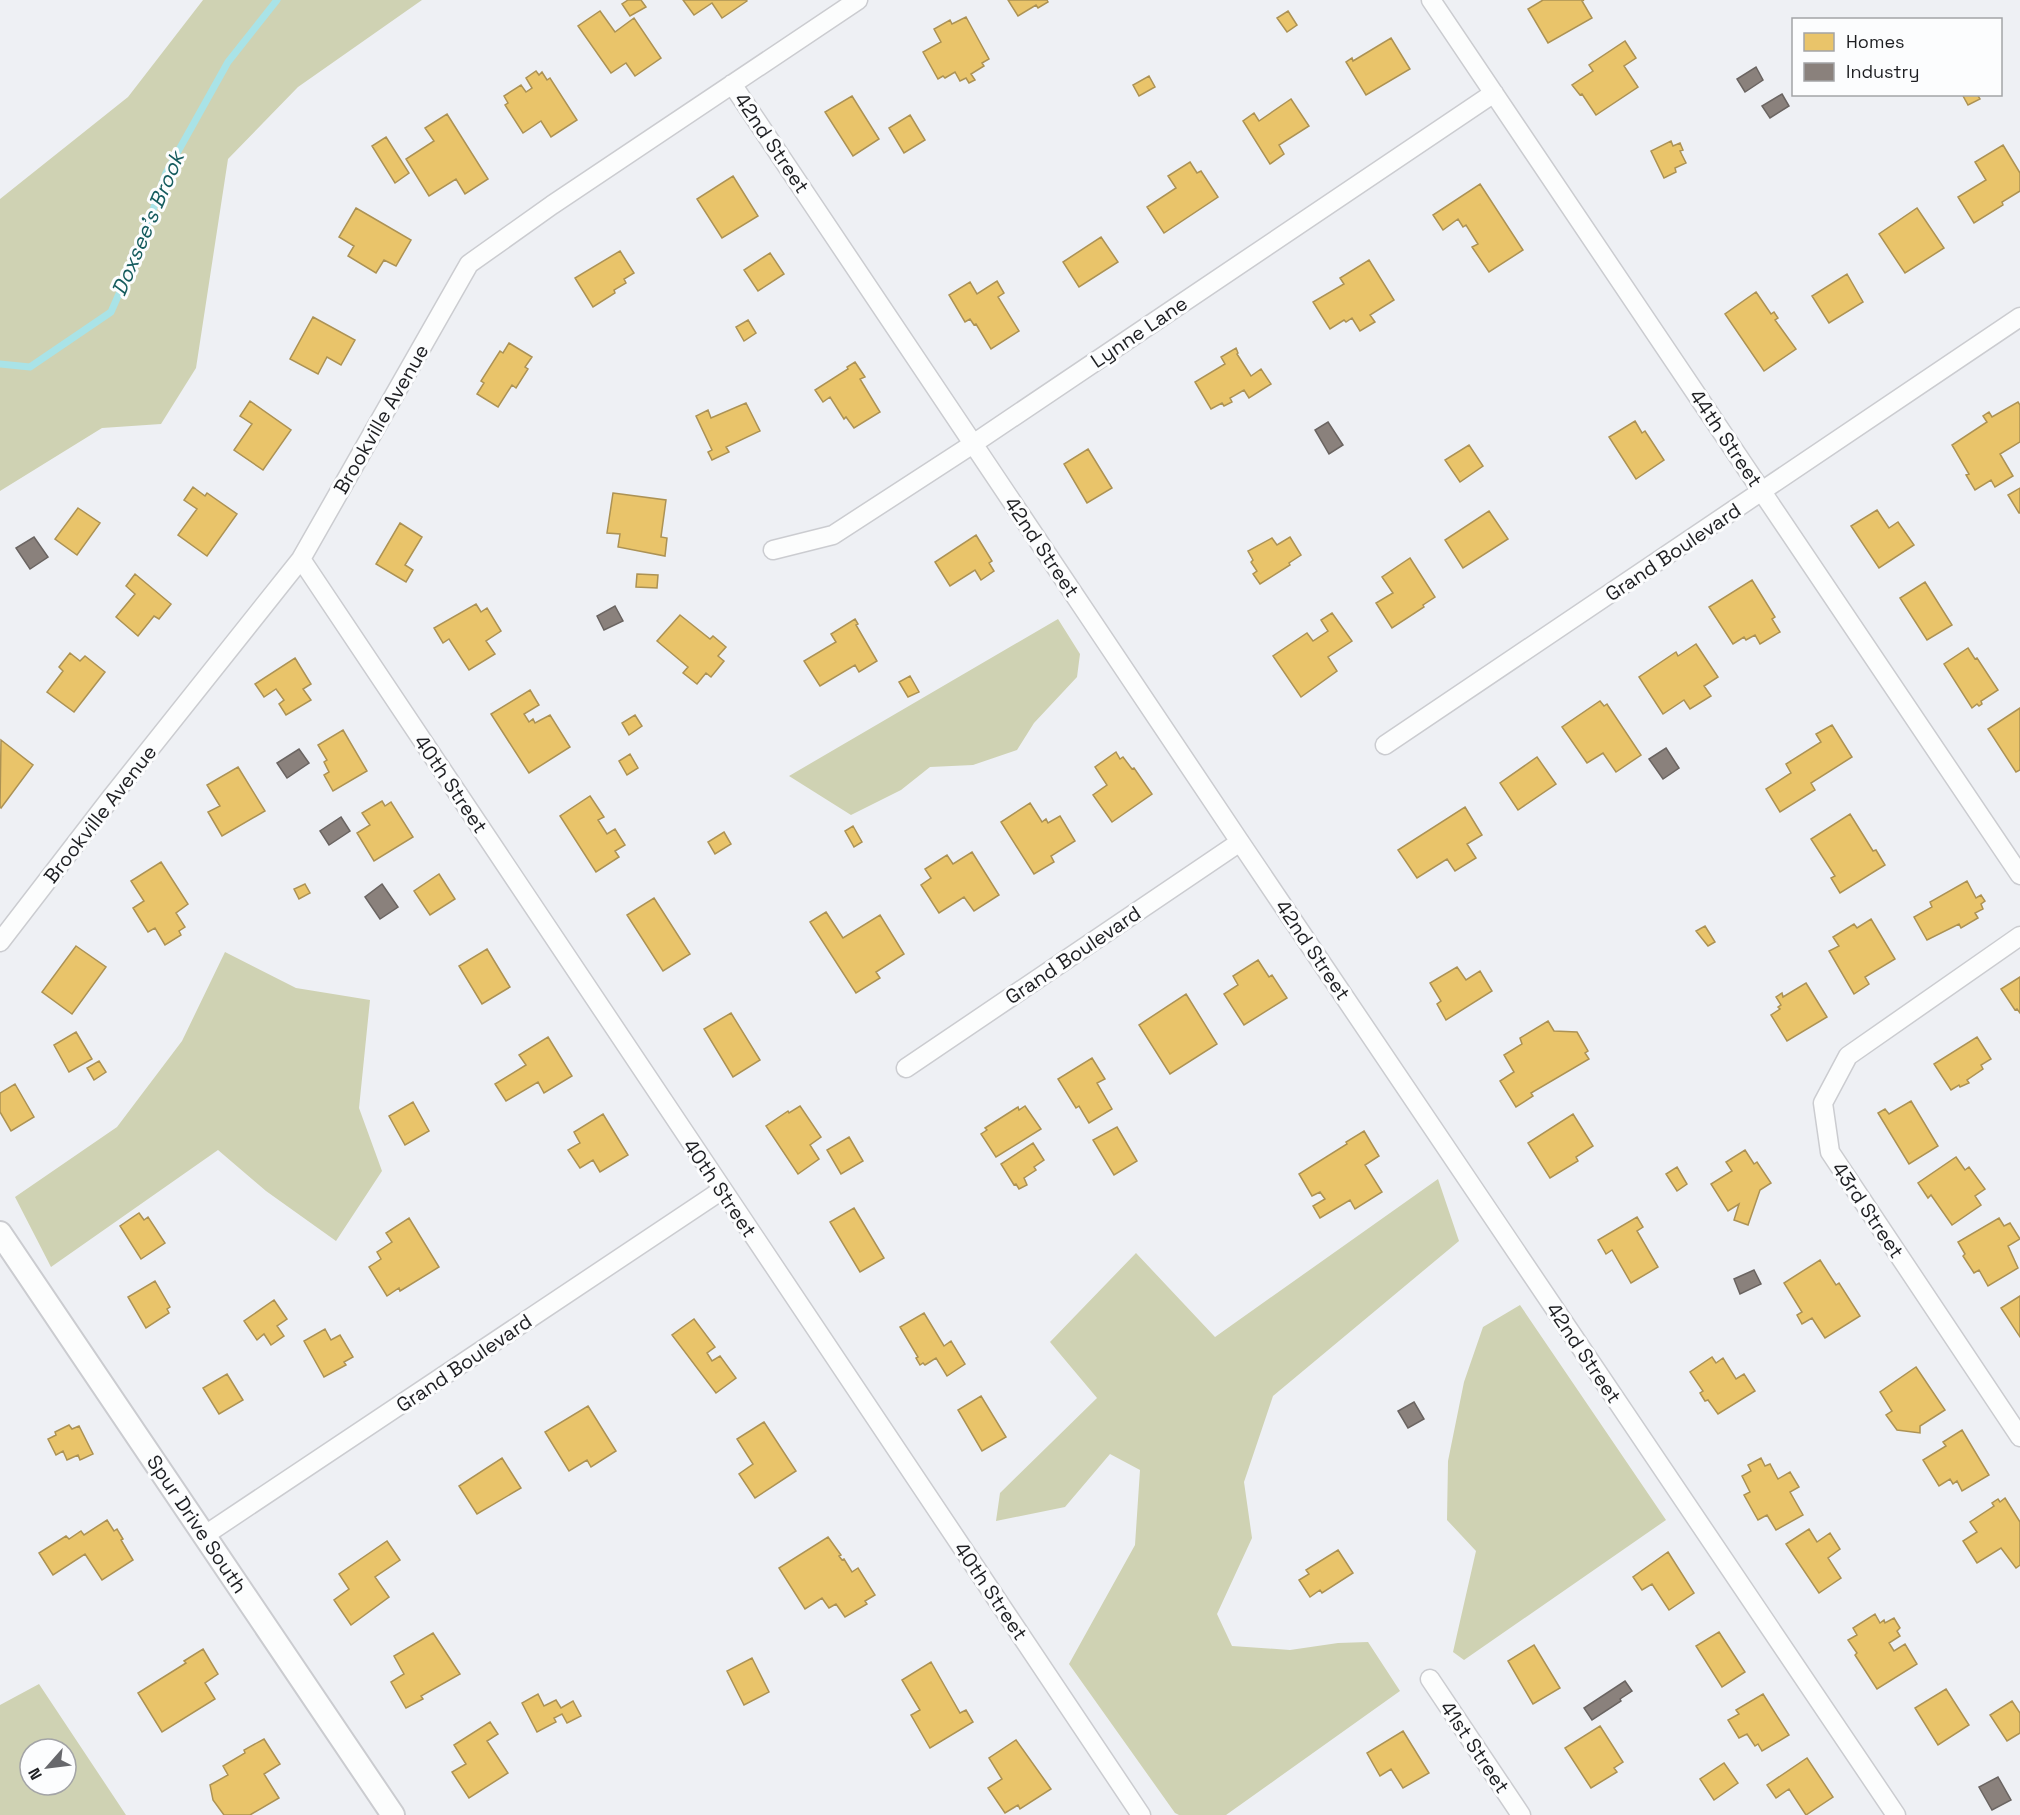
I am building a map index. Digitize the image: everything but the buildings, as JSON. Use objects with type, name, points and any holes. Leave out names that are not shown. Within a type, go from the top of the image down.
[{"type":"street","name":"Brookville Avenue","points":[[0,942],[110,799],[301,560],[469,264],[858,0]]},
{"type":"street","name":"44th Street","points":[[1431,0],[2020,875]]},
{"type":"street","name":"42nd Street","points":[[732,84],[1896,1815]]},
{"type":"street","name":"Lynne Lane","points":[[773,550],[833,535],[973,444],[1494,93]]},
{"type":"street","name":"Grand Boulevard","points":[[1385,745],[2020,318]]},
{"type":"street","name":"40th Street","points":[[301,560],[1141,1815]]},
{"type":"street","name":"Grand Boulevard","points":[[906,1068],[1240,842]]},
{"type":"street","name":"43rd Street","points":[[2020,936],[1848,1056],[1823,1103],[1830,1152],[2020,1437]]},
{"type":"street","name":"Grand Boulevard","points":[[205,1535],[722,1190]]},
{"type":"street","name":"Spur Drive South","points":[[0,1233],[393,1815]]},
{"type":"street","name":"41st Street","points":[[1430,1679],[1521,1815]]},
{"type":"green space","points":[[203,0],[422,0],[298,87],[228,159],[196,368],[161,424],[102,428],[0,491],[0,199],[128,97]]},
{"type":"green space","points":[[1058,619],[1080,654],[1077,677],[1034,723],[1017,750],[973,765],[930,767],[901,790],[851,815],[789,776]]},
{"type":"green space","points":[[225,952],[296,988],[370,1000],[359,1108],[382,1171],[336,1241],[266,1191],[218,1150],[51,1267],[15,1197],[117,1127],[182,1041]]},
{"type":"green space","points":[[1438,1179],[1459,1241],[1273,1396],[1244,1482],[1252,1538],[1217,1614],[1232,1646],[1290,1650],[1338,1643],[1368,1642],[1400,1691],[1226,1815],[1179,1815],[1175,1813],[1069,1664],[1135,1545],[1140,1470],[1110,1454],[1065,1507],[996,1521],[1000,1493],[1097,1398],[1050,1342],[1136,1253],[1215,1337]]},
{"type":"green space","points":[[1520,1305],[1666,1520],[1464,1660],[1453,1652],[1476,1551],[1447,1520],[1448,1461],[1464,1382],[1483,1327]]},
{"type":"green space","points":[[39,1684],[74,1737],[18,1737],[18,1797],[78,1797],[78,1743],[126,1815],[0,1815],[0,1705]]},
{"type":"waterway","name":"Doxsee's Brook","points":[[0,364],[30,367],[111,312],[141,244],[166,173],[228,62],[277,0]]}]
